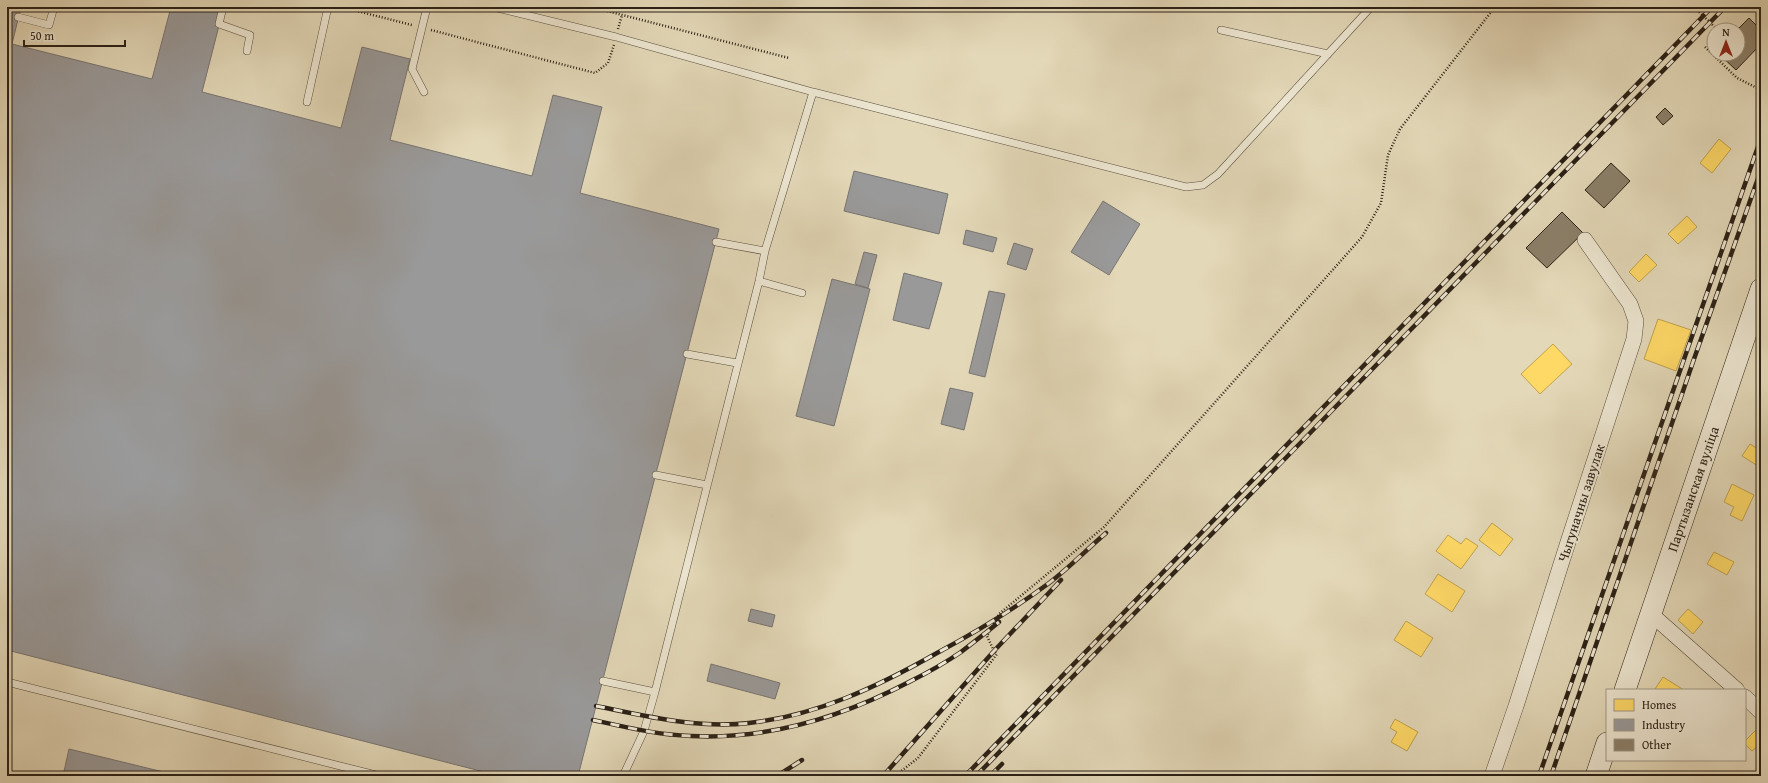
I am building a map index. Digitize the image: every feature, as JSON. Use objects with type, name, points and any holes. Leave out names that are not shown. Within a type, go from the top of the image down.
[{"type":"street","name":"Чыгуначны завулак","points":[[1492,776],[1634,339],[1636,321],[1630,304],[1585,240]]},
{"type":"street","name":"Партызанская вуліца","points":[[1625,689],[1761,289]]},
{"type":"street","points":[[1651,614],[1736,689]]},
{"type":"street","points":[[1746,698],[1761,712]]},
{"type":"street","points":[[1596,776],[1606,746]]},
{"type":"lane","points":[[18,17],[49,25],[54,7]]},
{"type":"lane","points":[[223,7],[219,24],[250,35],[247,51]]},
{"type":"lane","points":[[307,102],[328,7]]},
{"type":"lane","points":[[424,92],[412,69],[427,7]]},
{"type":"lane","points":[[493,7],[616,38],[813,92],[1186,188],[1202,185],[1218,174],[1371,7]]},
{"type":"lane","points":[[1221,30],[1328,54]]},
{"type":"lane","points":[[623,776],[644,731],[655,692],[737,363],[759,281],[765,251],[813,92]]},
{"type":"lane","points":[[716,242],[765,251]]},
{"type":"lane","points":[[759,281],[802,293]]},
{"type":"lane","points":[[687,354],[737,363]]},
{"type":"lane","points":[[656,475],[707,485]]},
{"type":"lane","points":[[603,681],[655,692]]},
{"type":"lane","points":[[7,682],[380,776]]},
{"type":"path","points":[[341,7],[595,73],[608,63],[622,15]]},
{"type":"path","points":[[899,776],[900,772],[918,758],[997,654],[987,636],[999,614],[1104,527],[1362,237],[1381,203],[1388,155],[1400,129],[1495,7]]},
{"type":"path","points":[[606,11],[789,58]]},
{"type":"path","points":[[1700,12],[1710,22]]},
{"type":"path","points":[[1705,47],[1737,78],[1761,90]]},
{"type":"building: Homes","points":[[1719,139],[1731,149],[1712,173],[1700,163]]},
{"type":"building: Homes","points":[[1687,216],[1697,227],[1678,244],[1668,234]]},
{"type":"building: Homes","points":[[1646,254],[1657,265],[1639,282],[1629,272]]},
{"type":"building: Homes","points":[[1658,319],[1691,330],[1676,371],[1644,359]]},
{"type":"building: Homes","points":[[1553,344],[1572,364],[1540,394],[1521,374]]},
{"type":"building: Homes","points":[[1750,444],[1761,451],[1761,468],[1742,456]]},
{"type":"building: Homes","points":[[1732,484],[1754,495],[1742,521],[1730,515],[1734,507],[1724,502]]},
{"type":"building: Homes","points":[[1492,523],[1513,539],[1500,556],[1479,540]]},
{"type":"building: Homes","points":[[1448,535],[1461,544],[1466,538],[1478,546],[1461,569],[1436,551]]},
{"type":"building: Homes","points":[[1714,552],[1734,562],[1727,575],[1707,564]]},
{"type":"building: Homes","points":[[1438,574],[1465,591],[1452,612],[1425,594]]},
{"type":"building: Homes","points":[[1688,609],[1703,622],[1693,634],[1678,620]]},
{"type":"building: Homes","points":[[1406,621],[1433,638],[1421,657],[1394,640]]},
{"type":"building: Homes","points":[[1663,677],[1682,689],[1655,689]]},
{"type":"building: Homes","points":[[1395,719],[1418,732],[1407,751],[1391,742],[1397,732],[1390,728]]},
{"type":"building: Homes","points":[[1758,728],[1761,732],[1761,749],[1758,746],[1752,751],[1746,745],[1746,740]]},
{"type":"building: Industry","points":[[7,7],[21,7],[12,44],[152,79],[171,7],[210,7],[223,10],[202,92],[341,128],[362,47],[410,59],[390,140],[532,176],[553,95],[602,107],[580,193],[719,229],[578,776],[500,776],[7,650]]},
{"type":"building: Industry","points":[[854,171],[948,194],[939,234],[844,211]]},
{"type":"building: Industry","points":[[1103,201],[1140,224],[1109,275],[1071,252]]},
{"type":"building: Industry","points":[[966,230],[997,238],[993,252],[963,244]]},
{"type":"building: Industry","points":[[1014,243],[1033,249],[1026,270],[1007,264]]},
{"type":"building: Industry","points":[[864,252],[877,255],[868,288],[855,284]]},
{"type":"building: Industry","points":[[904,273],[942,283],[929,329],[893,320]]},
{"type":"building: Industry","points":[[832,279],[870,289],[834,426],[796,416]]},
{"type":"building: Industry","points":[[989,291],[1005,294],[985,377],[969,373]]},
{"type":"building: Industry","points":[[950,388],[973,393],[964,430],[941,424]]},
{"type":"building: Industry","points":[[751,609],[775,615],[772,627],[748,621]]},
{"type":"building: Industry","points":[[711,664],[780,683],[775,699],[707,681]]},
{"type":"building: Industry","points":[[69,749],[180,776],[63,776]]},
{"type":"building: Other","points":[[1749,18],[1761,30],[1761,44],[1746,60],[1746,22]]},
{"type":"building: Other","points":[[1728,62],[1744,62],[1736,70]]},
{"type":"building: Other","points":[[1665,108],[1673,116],[1663,125],[1656,117]]},
{"type":"building: Other","points":[[1611,163],[1630,181],[1604,208],[1585,190]]},
{"type":"building: Other","points":[[1562,212],[1583,233],[1547,268],[1526,248]]},
{"type":"railway","points":[[965,776],[1712,7]]},
{"type":"railway","points":[[976,776],[1725,7]]},
{"type":"railway","points":[[1539,776],[1761,138]]},
{"type":"railway","points":[[1551,776],[1694,359],[1761,170]]},
{"type":"railway","points":[[596,706],[691,723],[711,724],[749,723],[774,719],[798,714],[823,706],[846,698],[893,677],[992,621],[1053,580],[1106,533]]},
{"type":"railway","points":[[883,776],[994,651],[1061,580]]},
{"type":"railway","points":[[593,720],[629,728],[691,736],[748,734],[804,724],[858,706],[916,679],[961,652],[999,622]]},
{"type":"railway","points":[[777,776],[802,760]]},
{"type":"railway","points":[[990,776],[1002,764]]}]
